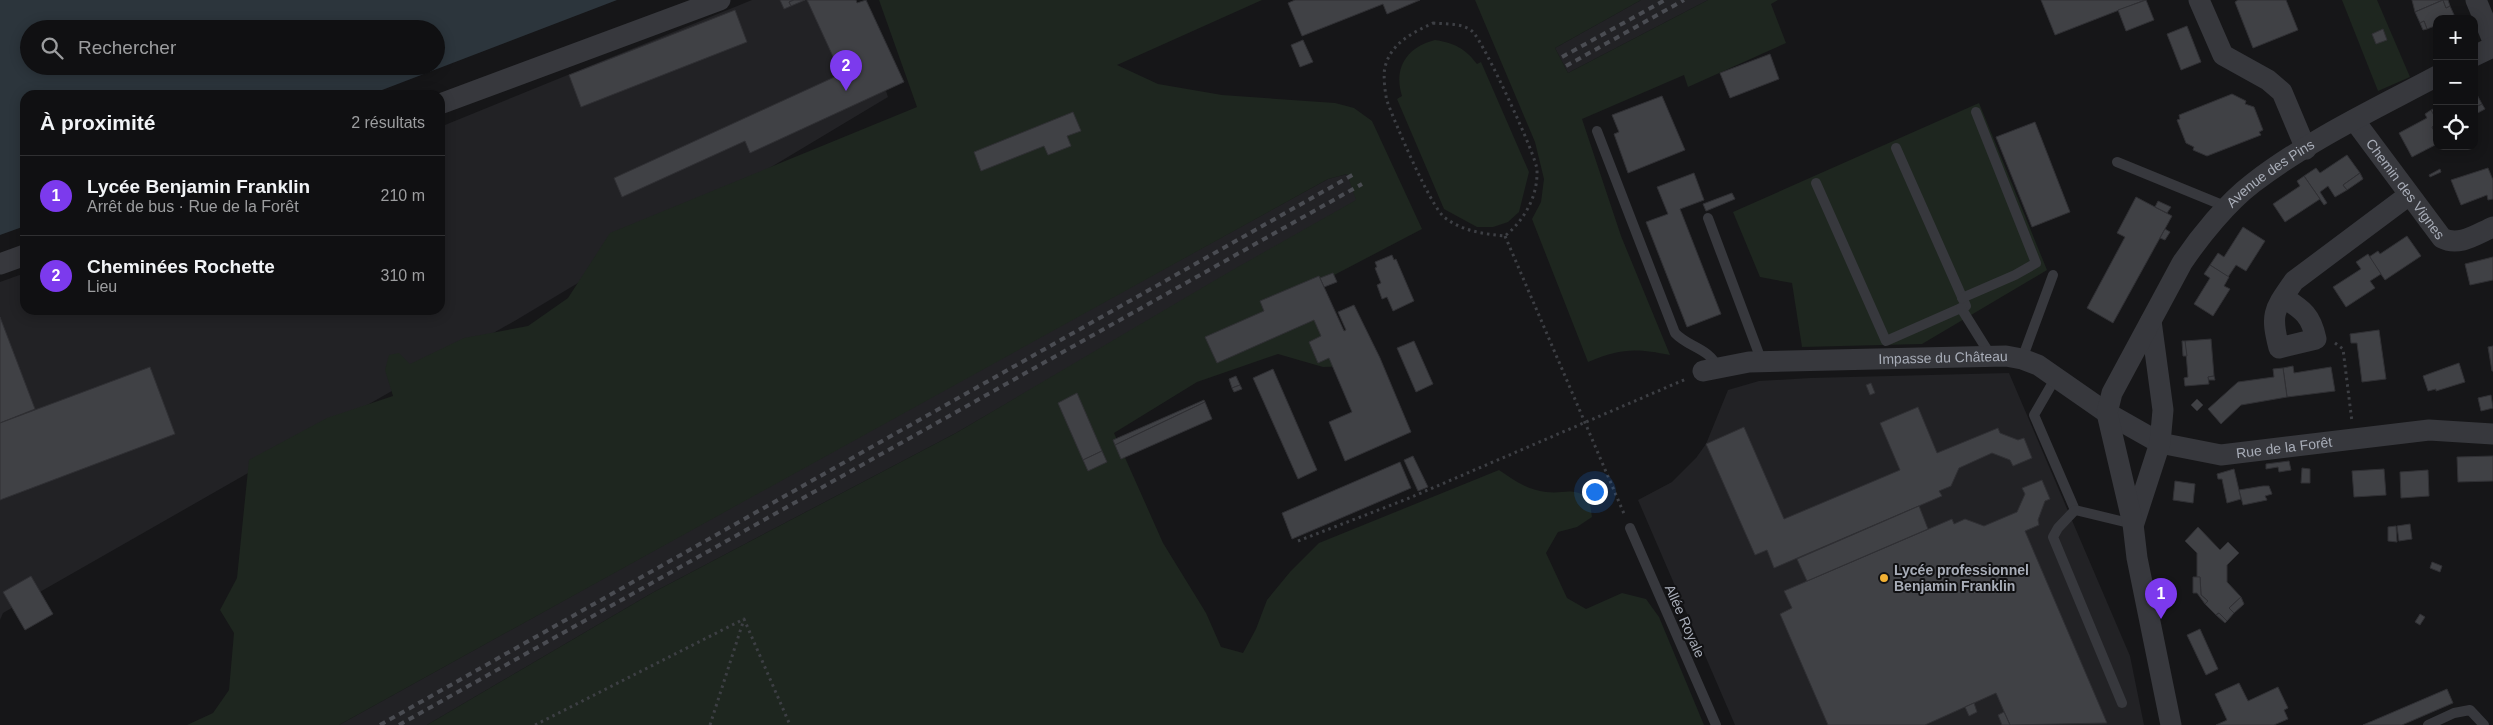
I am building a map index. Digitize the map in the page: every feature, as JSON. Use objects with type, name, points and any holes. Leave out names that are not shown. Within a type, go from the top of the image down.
[{"type":"street","points":[[445,102],[720,0]]},
{"type":"street","points":[[2200,0],[2223,56],[2268,80],[2282,92],[2306,149]]},
{"type":"street","points":[[2476,0],[2493,41]]},
{"type":"street","points":[[2478,54],[2493,47]]},
{"type":"street","name":"Avenue des Pins","points":[[2107,413],[2112,393],[2182,262],[2194,245],[2251,184],[2354,120],[2433,78]]},
{"type":"street","name":"Chemin des Vignes","points":[[2354,120],[2442,238],[2450,243],[2459,242],[2493,227]]},
{"type":"street","points":[[2282,298],[2302,310],[2308,316],[2316,339],[2279,348],[2273,316],[2282,298],[2294,281],[2409,196]]},
{"type":"street","points":[[0,264],[20,257]]},
{"type":"street","points":[[2134,524],[2160,443],[2162,410],[2151,321]]},
{"type":"street","name":"Impasse du Château","points":[[1710,370],[1762,362],[1992,357],[2022,359],[2056,377],[2107,413],[2160,443]]},
{"type":"street","points":[[2107,413],[2134,524],[2136,550],[2171,725]]},
{"type":"street","name":"Rue de la Forêt","points":[[2160,443],[2221,455],[2429,430],[2493,434]]},
{"type":"lane","points":[[1816,183],[1886,341],[2036,263],[1976,112]]},
{"type":"lane","points":[[1597,131],[1675,332],[1683,342],[1712,357],[1710,370]]},
{"type":"lane","points":[[1896,148],[1962,303],[1992,357]]},
{"type":"lane","points":[[2117,162],[2228,208]]},
{"type":"lane","points":[[1708,218],[1762,362]]},
{"type":"lane","points":[[2022,359],[2053,276]]},
{"type":"lane","points":[[2056,377],[2034,415],[2075,510]]},
{"type":"lane","points":[[2075,510],[2134,524]]},
{"type":"lane","points":[[2075,510],[2058,528],[2053,537],[2122,703]]},
{"type":"lane","name":"Allée Royale","points":[[1630,528],[1716,725]]},
{"type":"lane","points":[[2428,725],[2454,713],[2470,710],[2484,725]]},
{"type":"path","points":[[1433,23],[1454,25],[1472,31],[1490,57],[1538,168],[1534,195],[1526,213],[1505,236],[1484,234],[1461,228],[1434,208],[1387,100],[1384,68],[1393,47],[1411,33],[1433,23]]},
{"type":"path","points":[[1505,236],[1630,528]]},
{"type":"path","points":[[2316,339],[2334,342],[2343,349],[2355,440]]},
{"type":"path","points":[[1298,542],[1407,499],[1710,370]]},
{"type":"path","points":[[535,725],[744,619]]},
{"type":"path","points":[[710,725],[744,619]]},
{"type":"path","points":[[744,619],[790,725]]},
{"type":"shaded area","points":[[0,0],[617,0],[445,66],[445,20],[20,20],[20,75],[421,75],[382,90],[20,90],[20,228],[0,235]]},
{"type":"shaded area","points":[[752,0],[856,0],[888,97],[518,319],[3,613],[0,620],[0,282],[20,275],[20,315],[445,315],[445,125]]},
{"type":"shaded area","points":[[879,0],[1262,0],[1117,65],[1158,84],[1222,95],[1335,103],[1354,108],[1372,121],[1422,229],[1317,284],[1351,366],[1323,367],[1278,354],[1197,382],[1114,433],[1163,543],[1206,613],[1221,647],[1243,653],[1256,629],[1267,600],[1290,572],[1319,543],[1499,470],[1533,489],[1546,492],[1571,492],[1589,497],[1592,517],[1577,527],[1558,532],[1546,553],[1567,598],[1586,609],[1622,593],[1646,599],[1659,617],[1704,725],[427,725],[652,593],[956,433],[1229,272],[1356,200],[1347,174],[1328,179],[339,725],[187,725],[213,713],[229,690],[234,633],[220,610],[237,578],[249,460],[327,418],[393,396],[385,370],[389,355],[399,353],[410,364],[464,338],[528,326],[568,298],[610,233],[917,107]]},
{"type":"shaded area","points":[[1475,0],[1641,0],[1555,48],[1568,73],[1708,0],[1778,0],[1771,4],[1786,43],[1688,87],[1684,75],[1582,119],[1621,236],[1670,355],[1638,350],[1610,354],[1588,362],[1532,219],[1541,202],[1544,179],[1535,142]]},
{"type":"shaded area","points":[[1641,0],[1708,0],[1568,73],[1555,48]]},
{"type":"shaded area","points":[[2342,0],[2377,0],[2410,77],[2378,91]]},
{"type":"shaded area","points":[[1435,40],[1459,47],[1477,64],[1481,62],[1529,172],[1519,212],[1508,222],[1493,227],[1477,227],[1444,209],[1397,99],[1402,96],[1399,76],[1405,60],[1417,48]]},
{"type":"shaded area","points":[[1979,103],[2047,270],[1922,344],[1802,347],[1792,283],[1760,277],[1733,212]]},
{"type":"shaded area","points":[[1347,174],[1357,200],[956,433],[652,593],[427,725],[339,725],[1328,179]]},
{"type":"shaded area","name":"Lycée professionnel Benjamin Franklin","points":[[2009,373],[2130,656],[2144,725],[1735,725],[1638,500],[1672,482],[1696,458],[1706,444],[1728,390],[1759,381]]},
{"type":"building","points":[[780,0],[794,0],[789,2],[791,6],[784,9]]},
{"type":"building","points":[[805,0],[791,6],[789,2]]},
{"type":"building","points":[[807,0],[856,0],[857,3],[866,0],[904,82],[750,153],[745,141],[622,197],[614,178],[841,74]]},
{"type":"building","points":[[1295,0],[1420,0],[1387,14],[1383,4],[1302,36],[1288,3]]},
{"type":"building","points":[[2041,0],[2145,0],[2055,35]]},
{"type":"building","points":[[2146,0],[2154,20],[2126,31],[2118,10]]},
{"type":"building","points":[[2238,0],[2286,0],[2298,30],[2253,48],[2235,2]]},
{"type":"building","points":[[2412,0],[2443,0],[2415,12]]},
{"type":"building","points":[[2443,0],[2446,8],[2450,6],[2454,15],[2433,15],[2433,27],[2427,29],[2424,21],[2420,23],[2415,12]]},
{"type":"building","points":[[2443,0],[2448,0],[2450,6],[2446,8]]},
{"type":"building","points":[[735,10],[747,42],[581,107],[569,75]]},
{"type":"building","points":[[2424,21],[2427,29],[2423,30],[2420,23]]},
{"type":"building","points":[[2187,26],[2201,62],[2181,70],[2167,34]]},
{"type":"building","points":[[2383,29],[2387,40],[2376,44],[2372,34]]},
{"type":"building","points":[[1303,40],[1313,62],[1300,67],[1291,45]]},
{"type":"building","points":[[1770,54],[1779,79],[1730,98],[1720,73]]},
{"type":"building","points":[[2232,94],[2246,101],[2245,104],[2254,107],[2263,130],[2259,132],[2261,135],[2207,156],[2193,150],[2194,147],[2186,143],[2177,120],[2180,119],[2179,115]]},
{"type":"building","points":[[1662,96],[1685,150],[1628,173],[1614,134],[1619,132],[1612,115]]},
{"type":"building","points":[[2478,96],[2482,104],[2478,106]]},
{"type":"building","points":[[2482,104],[2485,109],[2478,113],[2478,106]]},
{"type":"building","points":[[2431,110],[2433,114],[2433,146],[2412,157],[2399,133],[2427,118],[2425,114]]},
{"type":"building","points":[[1073,112],[1081,131],[1067,136],[1071,146],[1048,155],[1044,146],[981,171],[974,152]]},
{"type":"building","points":[[2035,122],[2070,212],[2032,227],[1996,137]]},
{"type":"building","points":[[2347,155],[2360,173],[2343,185],[2347,190],[2335,197],[2328,186],[2320,192],[2327,203],[2324,205],[2304,176],[2316,168],[2320,173]]},
{"type":"building","points":[[2488,168],[2493,180],[2493,199],[2488,200],[2487,195],[2461,205],[2451,180]]},
{"type":"building","points":[[2440,169],[2441,172],[2430,177],[2429,175]]},
{"type":"building","points":[[1694,173],[1704,200],[1680,209],[1721,314],[1687,327],[1646,222],[1668,214],[1657,187]]},
{"type":"building","points":[[2360,173],[2363,179],[2347,190],[2343,185]]},
{"type":"building","points":[[2304,176],[2320,199],[2285,222],[2273,204],[2300,186],[2297,181]]},
{"type":"building","points":[[1732,193],[1735,199],[1706,211],[1703,204]]},
{"type":"building","points":[[2136,197],[2172,216],[2113,323],[2087,308],[2125,237],[2117,233]]},
{"type":"building","points":[[2158,201],[2171,207],[2167,213],[2155,207]]},
{"type":"building","points":[[2243,227],[2265,241],[2246,271],[2236,265],[2228,277],[2210,265],[2218,253],[2224,257]]},
{"type":"building","points":[[2165,229],[2170,232],[2165,240],[2160,238]]},
{"type":"building","points":[[2407,236],[2421,256],[2385,280],[2369,257],[2378,251],[2380,254]]},
{"type":"building","points":[[2368,254],[2381,274],[2370,281],[2375,288],[2346,307],[2333,287],[2361,269],[2356,262]]},
{"type":"building","points":[[1392,255],[1394,260],[1396,259],[1414,301],[1393,311],[1387,297],[1382,299],[1377,285],[1381,283],[1375,268],[1377,267],[1375,262]]},
{"type":"building","points":[[2493,257],[2493,280],[2470,285],[2465,264]]},
{"type":"building","points":[[2210,265],[2229,277],[2224,286],[2230,289],[2213,316],[2194,304],[2210,278],[2204,274]]},
{"type":"building","points":[[1333,273],[1337,282],[1324,287],[1320,278]]},
{"type":"building","points":[[1319,276],[1344,331],[1346,330],[1338,312],[1354,305],[1380,358],[1411,432],[1345,461],[1329,422],[1352,412],[1329,358],[1318,363],[1309,342],[1321,336],[1314,320],[1217,363],[1205,337],[1264,311],[1260,301]]},
{"type":"building","points":[[0,317],[35,409],[0,423]]},
{"type":"building","points":[[2379,330],[2386,379],[2362,382],[2357,343],[2351,343],[2350,334]]},
{"type":"building","points":[[2211,339],[2214,376],[2208,377],[2209,384],[2185,386],[2184,378],[2188,377],[2185,341]]},
{"type":"building","points":[[1414,341],[1433,384],[1416,392],[1397,348]]},
{"type":"building","points":[[2182,341],[2185,341],[2187,356],[2183,356]]},
{"type":"building","points":[[2493,346],[2493,371],[2492,371],[2488,347]]},
{"type":"building","points":[[2459,363],[2465,382],[2436,391],[2436,389],[2428,391],[2423,376]]},
{"type":"building","points":[[2293,366],[2294,373],[2331,367],[2335,391],[2287,397],[2283,368]]},
{"type":"building","points":[[150,367],[175,434],[0,500],[0,423]]},
{"type":"building","points":[[2283,368],[2287,397],[2241,405],[2221,424],[2208,409],[2238,382],[2274,377],[2273,369]]},
{"type":"building","points":[[1273,369],[1317,470],[1298,479],[1253,378]]},
{"type":"building","points":[[1236,376],[1240,385],[1232,388],[1229,379]]},
{"type":"building","points":[[2214,376],[2215,380],[2209,380],[2208,377]]},
{"type":"building","points":[[1871,383],[1875,393],[1870,395],[1866,385]]},
{"type":"building","points":[[1240,385],[1242,389],[1234,392],[1232,388]]},
{"type":"building","points":[[1077,393],[1102,451],[1083,460],[1058,403]]},
{"type":"building","points":[[2491,395],[2493,408],[2481,411],[2478,398]]},
{"type":"building","points":[[2197,399],[2203,405],[2197,411],[2191,405]]},
{"type":"building","points":[[1204,400],[1205,402],[1115,445],[1113,440]]},
{"type":"building","points":[[1205,402],[1212,419],[1121,459],[1115,445]]},
{"type":"building","points":[[1918,407],[1937,453],[1998,428],[2000,433],[2018,440],[2024,438],[2032,458],[2013,466],[2010,460],[1992,453],[1959,468],[1951,486],[1939,491],[1942,496],[1774,568],[1767,550],[1755,555],[1706,444],[1744,427],[1784,519],[1900,470],[1880,423]]},
{"type":"building","points":[[1102,451],[1107,462],[1088,471],[1083,460]]},
{"type":"building","points":[[1413,456],[1428,487],[1418,491],[1404,460]]},
{"type":"building","points":[[2493,456],[2493,481],[2458,482],[2457,457]]},
{"type":"building","points":[[2289,461],[2291,470],[2279,472],[2278,467],[2266,469],[2266,464]]},
{"type":"building","points":[[1400,462],[1411,488],[1292,539],[1282,513]]},
{"type":"building","points":[[2302,468],[2310,469],[2310,483],[2301,483]]},
{"type":"building","points":[[2234,469],[2241,499],[2227,503],[2222,479],[2218,479],[2217,474]]},
{"type":"building","points":[[2384,469],[2386,495],[2354,497],[2352,471]]},
{"type":"building","points":[[2428,470],[2429,496],[2401,498],[2400,472]]},
{"type":"building","points":[[2042,480],[2050,499],[2045,501],[2038,520],[2039,525],[2025,531],[2107,723],[2010,725],[1996,693],[1925,725],[1828,725],[1780,614],[1792,608],[1784,591],[1952,519],[1954,524],[1965,519],[1984,526],[2017,512],[2025,494],[2022,488]]},
{"type":"building","points":[[2175,481],[2195,484],[2193,503],[2173,500]]},
{"type":"building","points":[[2269,486],[2272,494],[2265,496],[2267,500],[2243,505],[2239,490]]},
{"type":"building","points":[[1919,506],[1928,529],[1807,581],[1797,559]]},
{"type":"building","points":[[2410,524],[2412,539],[2399,541],[2397,526]]},
{"type":"building","points":[[2396,526],[2397,542],[2388,541],[2388,527]]},
{"type":"building","points":[[2198,527],[2220,550],[2228,542],[2239,553],[2227,565],[2227,582],[2241,597],[2229,608],[2234,613],[2227,621],[2219,613],[2216,615],[2205,604],[2208,601],[2201,595],[2200,577],[2197,577],[2197,553],[2185,541]]},
{"type":"building","points":[[2432,562],[2442,566],[2440,572],[2430,568]]},
{"type":"building","points":[[31,576],[53,614],[25,630],[3,592]]},
{"type":"building","points":[[2193,577],[2200,577],[2201,595],[2208,601],[2205,604],[2197,593],[2193,593]]},
{"type":"building","points":[[2241,597],[2244,604],[2234,613],[2229,608]]},
{"type":"building","points":[[2219,613],[2227,621],[2225,623],[2216,615]]},
{"type":"building","points":[[2420,614],[2425,617],[2420,625],[2415,622]]},
{"type":"building","points":[[2200,629],[2218,669],[2206,675],[2187,635]]},
{"type":"building","points":[[2239,683],[2248,701],[2278,687],[2288,708],[2284,710],[2288,719],[2274,725],[2216,725],[2227,720],[2215,694]]},
{"type":"building","points":[[2447,689],[2453,703],[2402,725],[2363,725]]},
{"type":"building","points":[[1974,703],[1977,712],[1969,716],[1965,707]]},
{"type":"building","points":[[2004,712],[2010,725],[2002,725],[1998,715]]},
{"type":"railway","points":[[1562,57],[1665,0]]},
{"type":"railway","points":[[1566,66],[1684,0]]},
{"type":"railway","points":[[380,725],[1356,173]]},
{"type":"railway","points":[[399,725],[1362,184]]},
{"type":"place","name":"Cheminées Rochette","points":[[846,91]]},
{"type":"place","name":"Lycée professionnel Benjamin Franklin","points":[[1884,578]]},
{"type":"place","name":"Lycée Benjamin Franklin","points":[[2161,619]]}]
